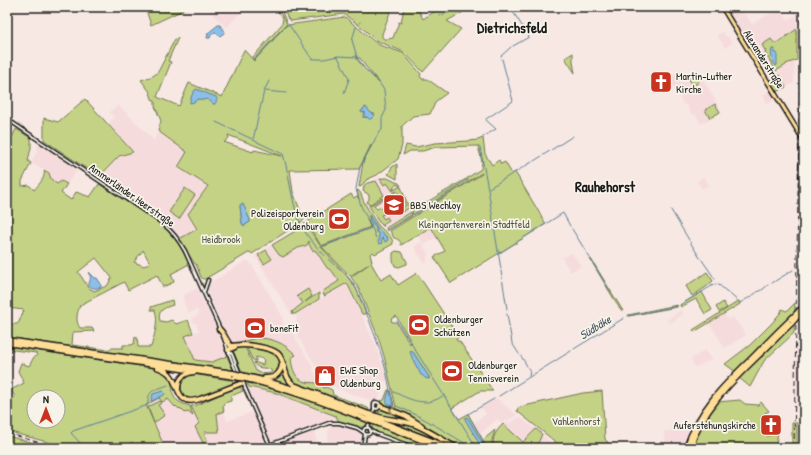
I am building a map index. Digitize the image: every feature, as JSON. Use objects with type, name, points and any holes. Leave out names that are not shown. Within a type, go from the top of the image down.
[{"type":"highway","points":[[685,448],[700,417],[714,398],[801,312],[804,306]]},
{"type":"highway","points":[[220,328],[229,345],[250,346],[273,351],[279,355],[287,378],[293,384],[442,448]]},
{"type":"highway","points":[[7,340],[234,375],[369,416]]},
{"type":"highway","points":[[7,343],[202,372],[234,375]]},
{"type":"highway","points":[[228,350],[238,346]]},
{"type":"highway","points":[[151,364],[169,373],[173,378],[180,395],[189,401],[197,400],[244,379],[269,378],[276,376],[281,369],[282,361]]},
{"type":"highway","points":[[180,395],[178,383],[182,377],[187,373],[202,372]]},
{"type":"highway","points":[[258,378],[294,388],[369,416]]},
{"type":"highway","points":[[690,448],[698,426],[733,378]]},
{"type":"highway","points":[[377,407],[408,418],[426,430]]},
{"type":"highway","points":[[375,419],[406,422],[426,430],[457,448]]},
{"type":"highway","points":[[375,419],[451,448]]},
{"type":"main road","name":"Alexanderstraße","points":[[722,7],[804,141]]},
{"type":"street","name":"Ammerländer Heerstraße","points":[[7,119],[162,223],[178,238],[220,328],[228,350],[232,354],[241,376],[244,379],[271,448]]},
{"type":"street","points":[[204,293],[208,280]]},
{"type":"street","points":[[363,448],[367,431],[377,407]]},
{"type":"street","points":[[269,444],[329,422],[357,428],[416,448]]},
{"type":"shaded area","points":[[206,7],[247,7],[227,27]]},
{"type":"shaded area","points":[[722,7],[740,7],[744,14],[731,22]]},
{"type":"shaded area","points":[[780,7],[788,20],[796,15],[792,7],[798,7],[797,29],[774,44],[765,53],[777,73],[780,71],[779,69],[795,60],[794,83],[786,87],[778,74],[767,80],[749,53],[752,51],[734,21],[745,14],[752,24]]},
{"type":"shaded area","points":[[723,32],[726,37],[728,36],[732,43],[725,48],[717,35]]},
{"type":"shaded area","points":[[682,69],[688,78],[697,72],[722,112],[701,124],[695,114],[694,115],[691,113],[686,104],[684,105],[668,78]]},
{"type":"shaded area","points":[[772,89],[778,98],[767,104],[763,95]]},
{"type":"shaded area","points":[[118,105],[154,140],[158,131],[187,152],[178,167],[208,186],[188,214],[197,229],[179,239],[162,222],[99,177],[119,156],[133,151],[108,124],[114,117],[110,112]]},
{"type":"shaded area","points":[[37,143],[56,154],[77,170],[67,184],[61,181],[57,184],[51,179],[49,173],[31,163],[37,151]]},
{"type":"shaded area","points":[[388,177],[399,183],[411,212],[386,228],[382,227],[368,206],[385,195],[375,179]]},
{"type":"shaded area","points":[[704,177],[709,185],[702,189],[697,181]]},
{"type":"shaded area","points":[[431,227],[437,237],[424,245],[418,235]]},
{"type":"shaded area","points":[[421,242],[429,255],[427,256],[427,262],[424,263],[414,247]]},
{"type":"shaded area","points":[[309,244],[312,250],[316,251],[327,268],[332,271],[339,281],[290,312],[255,256],[272,245],[279,255],[283,256]]},
{"type":"shaded area","points":[[572,253],[581,266],[571,272],[562,258]]},
{"type":"shaded area","points":[[245,261],[250,262],[283,317],[284,325],[291,328],[320,382],[326,387],[324,388],[319,384],[304,382],[298,379],[291,360],[292,357],[296,355],[277,341],[256,338],[232,343],[231,345],[208,294],[208,287],[211,282]]},
{"type":"shaded area","points":[[347,283],[376,346],[387,380],[384,382],[384,387],[378,399],[374,401],[328,384],[303,346],[294,326],[297,319],[295,314]]},
{"type":"shaded area","points":[[198,288],[202,299],[207,306],[227,356],[212,362],[195,360],[185,336],[199,331],[192,318],[199,315],[197,310],[188,313],[183,299],[185,294]]},
{"type":"shaded area","points":[[681,310],[683,314],[672,322],[668,323],[667,320]]},
{"type":"shaded area","points":[[724,314],[728,319],[733,317],[746,335],[725,348],[709,323]]},
{"type":"shaded area","points":[[705,350],[710,358],[713,359],[695,367],[691,359]]},
{"type":"shaded area","points":[[797,350],[804,352],[804,412],[802,412],[802,409],[797,409]]},
{"type":"shaded area","points":[[248,388],[279,394],[295,402],[297,401],[336,416],[339,422],[328,421],[272,441],[270,440]]},
{"type":"shaded area","points":[[172,393],[176,399],[191,406],[204,432],[217,413],[224,411],[227,421],[252,412],[265,440],[263,442],[204,443],[196,448],[165,448],[146,405]]},
{"type":"shaded area","points":[[496,398],[517,415],[502,423],[497,419],[480,434],[473,423],[486,414],[481,407]]},
{"type":"shaded area","points":[[520,417],[536,429],[523,443],[503,424],[512,422]]},
{"type":"shaded area","points":[[330,425],[361,432],[361,444],[355,443],[354,448],[319,448],[320,446],[326,447]]},
{"type":"shaded area","points":[[315,429],[317,448],[275,448],[275,446]]},
{"type":"shaded area","points":[[689,430],[681,448],[666,448],[664,431]]},
{"type":"shaded area","points":[[542,434],[550,441],[548,448],[536,448]]},
{"type":"green space","points":[[145,7],[182,7],[183,10],[151,25]]},
{"type":"green space","points":[[276,7],[280,7],[287,24],[254,59],[253,57],[282,24],[283,18]]},
{"type":"green space","points":[[283,7],[392,7],[382,34],[384,39],[393,38],[399,22],[401,23],[404,7],[417,7],[423,19],[438,9],[437,7],[461,7],[457,9],[463,12],[447,21],[461,29],[423,72],[404,52],[377,41],[344,14],[291,21],[288,19]]},
{"type":"green space","name":"Heidbrook","points":[[345,17],[379,45],[403,53],[421,74],[420,76],[422,79],[427,79],[447,93],[436,101],[430,114],[413,116],[402,126],[402,145],[398,159],[377,175],[366,180],[362,186],[359,187],[363,162],[371,145],[359,169],[290,170],[293,192],[304,220],[252,254],[250,252],[203,279],[196,264],[179,239],[197,229],[188,214],[208,186],[178,167],[187,152],[158,131],[161,121],[155,106],[155,101],[152,99],[150,92],[141,80],[153,76],[158,72],[175,39],[178,38],[168,61],[171,62],[157,97],[179,106],[189,83],[222,97],[244,50],[254,61],[287,25]],"holes":[[[356,58],[360,58],[379,83]],[[366,107],[372,114],[375,114],[372,118],[363,117],[365,112],[361,112]],[[228,135],[282,156],[254,150],[253,152],[224,142],[229,138]],[[241,204],[250,222],[245,225],[242,223]]]},
{"type":"green space","points":[[797,29],[797,60],[786,64],[776,71],[762,45],[771,39],[775,44]]},
{"type":"green space","points":[[573,53],[573,62],[575,73],[565,58]]},
{"type":"green space","points":[[696,75],[699,82],[693,86],[689,79]]},
{"type":"green space","points":[[779,75],[786,87],[777,92],[770,80]]},
{"type":"green space","points":[[85,99],[133,152],[119,156],[99,177],[44,140],[44,118],[58,122]]},
{"type":"green space","points":[[715,104],[720,112],[710,118],[705,110]]},
{"type":"green space","points":[[16,129],[31,138],[31,148],[28,161],[31,163],[22,181],[22,186],[29,185],[34,190],[44,176],[44,170],[49,173],[51,179],[57,184],[61,181],[67,184],[61,193],[71,200],[76,192],[90,197],[99,184],[161,224],[174,236],[189,264],[171,274],[174,282],[163,287],[157,275],[128,290],[124,282],[80,305],[77,317],[78,325],[80,328],[92,328],[94,331],[73,332],[72,345],[109,350],[112,348],[123,348],[123,345],[134,344],[135,337],[137,337],[138,347],[151,347],[156,329],[156,315],[155,310],[151,310],[151,307],[172,300],[173,305],[164,308],[160,312],[160,321],[166,322],[172,320],[176,324],[188,320],[193,333],[185,336],[195,360],[212,362],[227,356],[233,370],[7,337],[7,324],[17,324],[24,310],[7,308],[7,140],[11,140]],"holes":[[[143,250],[150,263],[144,266],[134,262]],[[96,258],[112,278],[107,286],[94,291],[89,288],[78,272]]]},
{"type":"green space","name":"Kleingartenverein Stadtfeld","points":[[483,138],[485,154],[492,165],[499,160],[501,164],[505,162],[512,174],[515,172],[546,224],[451,283],[434,257],[445,251],[431,227],[401,245],[400,241],[394,238],[390,231],[482,174],[469,181],[467,178],[481,169],[482,162],[478,146],[436,147],[423,151],[410,151],[403,155],[406,145],[416,147],[435,143],[478,140]]},
{"type":"green space","points":[[397,164],[397,179],[388,174],[392,167]]},
{"type":"green space","points":[[388,178],[399,183],[401,186],[397,184],[392,190],[387,183],[384,185],[380,179]]},
{"type":"green space","points":[[466,179],[468,182],[413,215],[412,211]]},
{"type":"green space","points":[[376,181],[384,195],[369,205],[367,202],[369,196],[363,191],[364,186],[367,183]]},
{"type":"green space","points":[[401,187],[409,208],[402,212],[400,209],[406,205],[397,191],[393,193],[392,191]]},
{"type":"green space","points":[[185,188],[195,195],[179,219],[169,212]]},
{"type":"green space","points":[[358,190],[360,193],[378,225],[390,236],[393,241],[393,244],[375,254],[373,252],[370,254],[371,263],[381,280],[391,274],[398,285],[417,273],[459,337],[456,339],[457,341],[460,342],[493,391],[480,391],[452,408],[459,419],[468,414],[483,440],[495,430],[492,440],[492,448],[461,448],[411,417],[384,406],[393,408],[396,407],[384,356],[359,289],[351,277],[369,264],[350,276],[322,247],[371,228],[367,219],[370,227],[321,246],[307,222],[351,194],[354,198],[357,196],[359,199]],"holes":[[[369,216],[379,230],[388,238],[384,240],[382,238],[381,241],[376,232],[376,228],[370,221]],[[396,316],[412,343],[410,344],[396,322],[392,322],[391,319]],[[413,352],[429,379],[421,374],[413,359]]]},
{"type":"green space","points":[[382,198],[383,199],[374,205],[377,209],[380,207],[383,210],[384,214],[381,215],[384,219],[387,217],[389,220],[383,224],[384,226],[378,221],[369,206]]},
{"type":"green space","points":[[411,212],[412,216],[387,231],[386,228]]},
{"type":"green space","points":[[305,223],[322,248],[356,288],[366,314],[362,314],[347,283],[324,296],[323,291],[339,281],[332,271],[327,268],[316,251],[312,250],[309,241],[307,245],[298,248],[283,257],[279,255],[272,245],[302,227]]},
{"type":"green space","points":[[266,250],[272,259],[264,264],[258,255]]},
{"type":"green space","points":[[396,251],[402,252],[407,264],[399,267],[395,266],[393,261],[393,253]]},
{"type":"green space","points":[[591,259],[623,311],[620,309]]},
{"type":"green space","points":[[707,272],[713,281],[692,296],[686,286]]},
{"type":"green space","points":[[308,289],[312,296],[305,302],[319,293],[319,299],[293,314],[292,312],[303,303],[297,296]]},
{"type":"green space","points":[[702,292],[712,310],[705,314],[696,299],[681,307],[680,305]]},
{"type":"green space","points":[[739,301],[740,304],[694,332],[693,330]]},
{"type":"green space","points":[[723,302],[727,308],[719,312],[716,307]]},
{"type":"green space","points":[[795,303],[794,333],[764,361],[750,387],[738,377],[740,375],[725,364],[750,345],[772,323],[782,309],[786,311]]},
{"type":"green space","points":[[677,305],[678,306],[628,315]]},
{"type":"green space","points":[[256,338],[278,342],[287,347],[296,355],[291,358],[291,362],[295,373],[302,381],[317,383],[324,388],[326,387],[332,390],[333,395],[368,408],[370,412],[298,386],[289,378],[285,363],[274,350],[231,345],[232,343]]},
{"type":"green space","points":[[7,346],[159,370],[166,374],[170,380],[174,397],[182,403],[190,406],[193,416],[188,412],[185,413],[176,406],[175,407],[168,399],[162,402],[159,398],[146,405],[165,448],[135,448],[132,442],[123,448],[69,448],[7,431],[7,401],[15,397],[11,390],[24,383],[18,371],[21,363],[29,366],[34,357],[37,356],[36,353],[7,349]]},
{"type":"green space","points":[[245,347],[256,371],[262,373],[272,372],[270,369],[256,366],[254,362],[263,365],[264,359],[256,357],[255,361],[252,359],[247,348],[251,347],[264,349],[276,354],[280,361],[280,365],[275,375],[256,375],[242,372],[233,350]]},
{"type":"green space","points":[[282,366],[295,387],[270,379]]},
{"type":"green space","points":[[192,374],[232,380],[234,383],[202,397],[193,399],[189,398],[183,393],[181,386],[183,379]]},
{"type":"green space","points":[[247,383],[274,388],[302,397],[368,423],[362,427],[350,426],[339,422],[336,416],[276,393],[249,387]]},
{"type":"green space","points":[[240,387],[243,391],[231,396],[231,401],[224,403],[224,411],[217,414],[219,432],[204,432],[208,442],[203,443],[195,427],[199,423],[191,406],[197,405],[232,389]]},
{"type":"green space","points":[[388,390],[390,390],[394,405],[393,407],[382,405],[381,401],[384,400]]},
{"type":"green space","name":"Vahlenhorst","points":[[602,391],[605,439],[608,442],[608,448],[563,448],[517,411],[518,408],[524,406],[583,393]]},
{"type":"green space","points":[[740,400],[745,404],[758,405],[761,402],[769,411],[765,413],[767,436],[778,433],[775,448],[692,448],[704,419],[717,402]]},
{"type":"green space","points":[[160,401],[162,403],[158,405],[165,415],[154,423],[148,407]]},
{"type":"green space","points":[[381,407],[418,425],[376,414],[380,412],[376,413]]},
{"type":"green space","points":[[384,419],[416,426],[448,444]]},
{"type":"green space","points":[[372,423],[437,448],[418,448],[374,432]]},
{"type":"green space","points":[[792,423],[797,423],[797,448],[791,448]]},
{"type":"green space","points":[[503,424],[523,442],[536,429],[542,434],[536,448],[494,448],[493,441],[495,435]]},
{"type":"green space","points":[[7,436],[34,443],[47,448],[7,448]]},
{"type":"green space","points":[[390,441],[407,447],[407,448],[389,448]]},
{"type":"water","points":[[220,25],[224,33],[220,36],[215,32],[210,38],[207,38],[208,33]]},
{"type":"water","points":[[772,49],[774,49],[774,53],[777,53],[776,66],[772,58]]},
{"type":"water","points":[[196,89],[216,97],[217,100],[215,104],[208,99],[198,99],[190,103],[192,95]]},
{"type":"water","points":[[366,107],[375,115],[371,119],[363,117],[365,112],[361,112]]},
{"type":"water","points":[[241,204],[243,204],[250,220],[250,222],[245,225],[242,223]]},
{"type":"water","points":[[369,215],[379,230],[388,238],[387,241],[385,242],[382,238],[382,243],[379,244],[379,235],[370,221]]},
{"type":"water","points":[[89,272],[97,278],[101,284],[101,287],[94,288],[89,286]]},
{"type":"water","points":[[411,351],[429,379],[421,375],[412,358]]},
{"type":"water","points":[[163,391],[165,393],[164,395],[151,401],[153,394]]},
{"type":"water","points":[[390,391],[393,406],[387,402]]},
{"type":"water","points":[[466,417],[485,448],[482,448],[466,421]]},
{"type":"waterway","points":[[440,16],[461,7]]},
{"type":"waterway","points":[[510,7],[529,37],[513,46]]},
{"type":"waterway","points":[[252,57],[254,60],[287,25],[289,25],[312,59],[324,59],[338,56],[357,57]]},
{"type":"waterway","points":[[356,27],[352,40],[357,57],[364,68],[378,81],[384,90],[386,110],[382,118],[382,130],[378,134],[360,167],[356,189],[361,206],[376,238]]},
{"type":"waterway","points":[[501,56],[511,47]]},
{"type":"waterway","points":[[338,57],[349,79],[344,93]]},
{"type":"waterway","points":[[486,119],[513,101],[502,59]]},
{"type":"waterway","points":[[269,81],[264,91],[253,140],[283,154],[295,207],[301,225],[315,245],[346,275],[356,289],[380,351],[390,391]]},
{"type":"waterway","points":[[265,91],[286,93]]},
{"type":"waterway","points":[[483,137],[496,129],[486,120]]},
{"type":"waterway","points":[[216,122],[252,139]]},
{"type":"waterway","points":[[534,161],[573,136]]},
{"type":"waterway","points":[[480,147],[498,251]]},
{"type":"waterway","points":[[489,188],[532,162]]},
{"type":"waterway","points":[[414,214],[467,180]]},
{"type":"waterway","points":[[671,210],[689,240]]},
{"type":"waterway","points":[[498,254],[563,213],[570,226]]},
{"type":"waterway","points":[[387,230],[411,215]]},
{"type":"waterway","points":[[323,246],[371,228],[369,223]]},
{"type":"waterway","points":[[572,229],[590,258]]},
{"type":"waterway","points":[[690,242],[700,258]]},
{"type":"waterway","points":[[498,251],[501,269]]},
{"type":"waterway","points":[[702,260],[715,279]]},
{"type":"waterway","points":[[592,261],[609,290]]},
{"type":"waterway","name":"Südbäke","points":[[801,269],[801,265],[804,264]]},
{"type":"waterway","name":"Südbäke","points":[[772,283],[793,270]]},
{"type":"waterway","points":[[501,271],[507,309]]},
{"type":"waterway","name":"Südbäke","points":[[680,305],[715,284],[719,285],[738,301]]},
{"type":"waterway","name":"Südbäke","points":[[762,290],[768,285]]},
{"type":"waterway","name":"Südbäke","points":[[757,292],[761,290]]},
{"type":"waterway","name":"Südbäke","points":[[628,316],[677,307]]},
{"type":"waterway","points":[[507,314],[512,343],[519,354]]},
{"type":"waterway","name":"Südbäke","points":[[574,349],[624,318]]},
{"type":"waterway","points":[[397,321],[477,448]]},
{"type":"waterway","name":"Südbäke","points":[[499,396],[571,351]]},
{"type":"waterway","points":[[521,356],[530,371],[529,376]]},
{"type":"waterway","points":[[84,448],[71,433],[73,431],[148,405],[148,400],[151,393],[156,389],[168,385]]},
{"type":"waterway","points":[[392,391],[413,400],[424,402],[430,402],[444,395]]},
{"type":"waterway","points":[[487,448],[468,414],[494,399]]},
{"type":"waterway","points":[[396,406],[426,420],[473,448]]},
{"type":"railway","points":[[794,448],[801,7]]},
{"type":"railway","points":[[7,433],[57,448]]},
{"type":"place","name":"Martin-Luther Kirche","points":[[661,82]]},
{"type":"place","name":"BBS Wechloy","points":[[394,205]]},
{"type":"place","name":"Polizeisportverein Oldenburg","points":[[339,219]]},
{"type":"place","name":"Oldenburger Schützen","points":[[419,325]]},
{"type":"place","name":"beneFit","points":[[255,328]]},
{"type":"place","name":"Oldenburger Tennisverein","points":[[452,371]]},
{"type":"place","name":"EWE Shop Oldenburg","points":[[325,376]]},
{"type":"place","name":"Auferstehungskirche","points":[[771,425]]},
{"type":"district","name":"Dietrichsfeld","points":[[512,27]]},
{"type":"district","name":"Rauhehorst","points":[[605,186]]}]
